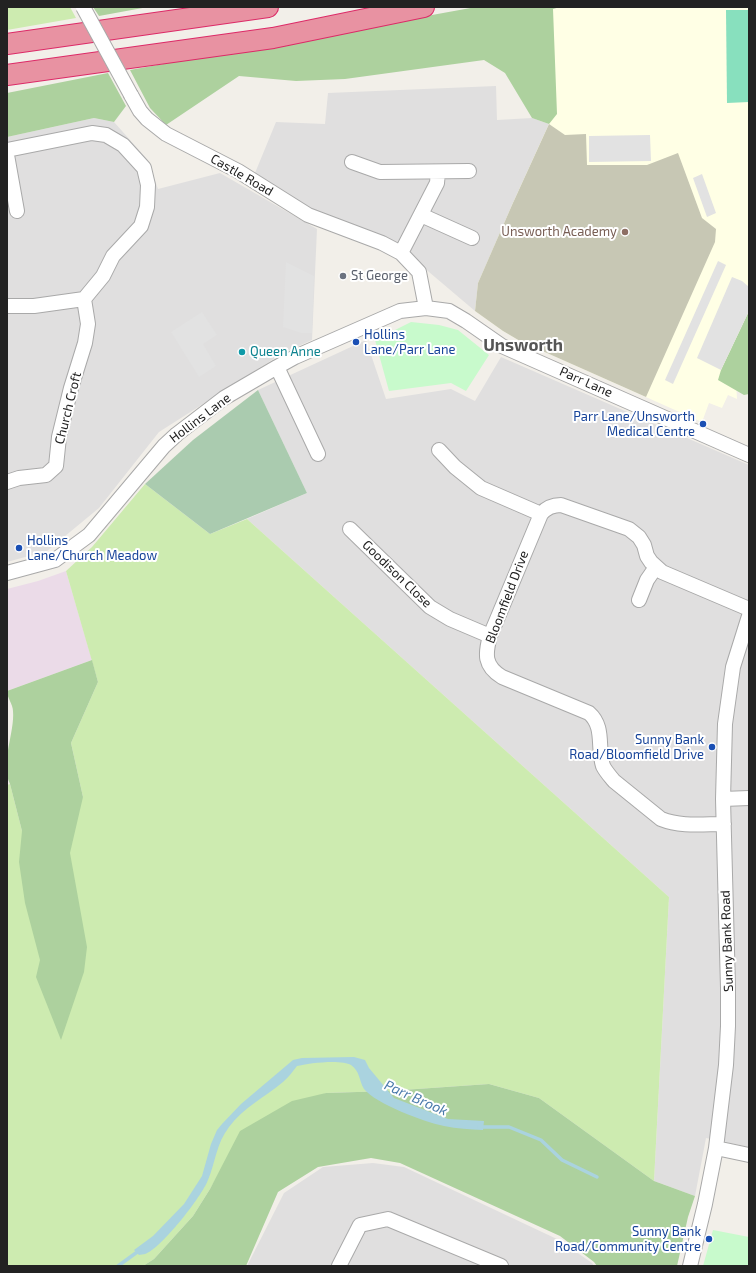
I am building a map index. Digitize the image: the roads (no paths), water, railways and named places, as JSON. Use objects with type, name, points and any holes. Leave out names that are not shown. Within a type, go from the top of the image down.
[{"type":"highway","points":[[7,44],[268,7]]},
{"type":"highway","points":[[7,75],[273,38],[424,7]]},
{"type":"street","name":"Castle Road","points":[[84,7],[131,95],[140,111],[147,119],[166,134],[238,170],[308,215],[382,243],[401,254],[419,272],[426,308]]},
{"type":"street","points":[[7,150],[92,134],[106,135],[123,145],[144,168],[148,185],[147,207],[141,226],[113,256],[103,276],[84,299],[34,306],[7,306]]},
{"type":"street","points":[[7,155],[16,211]]},
{"type":"street","points":[[352,162],[380,172],[468,171]]},
{"type":"street","points":[[401,254],[437,183],[438,172]]},
{"type":"street","points":[[421,215],[472,238]]},
{"type":"street","name":"Church Croft","points":[[7,482],[19,478],[46,475],[56,466],[59,437],[71,388],[85,343],[88,324],[84,299]]},
{"type":"street","name":"Hollins Lane","points":[[7,573],[55,560],[89,535],[164,446],[177,434],[224,398],[294,356],[400,311],[426,308]]},
{"type":"street","name":"Parr Lane","points":[[426,308],[449,311],[502,346],[749,454]]},
{"type":"street","points":[[277,366],[318,454]]},
{"type":"street","points":[[439,450],[481,488],[541,514],[550,507],[561,505],[629,529],[638,537],[644,545],[647,556],[662,572],[749,609]]},
{"type":"street","name":"Bloomfield Drive","points":[[541,514],[490,636],[487,648],[487,659],[490,668],[502,677],[589,713],[594,717],[599,730],[603,765],[608,774],[614,781],[661,819],[682,824],[724,824]]},
{"type":"street","name":"Goodison Close","points":[[350,529],[430,607],[450,618],[490,636]]},
{"type":"street","points":[[639,600],[647,580],[656,567]]},
{"type":"street","name":"Sunny Bank Road","points":[[690,1266],[705,1204],[716,1148],[723,1099],[728,1026],[724,824],[722,799],[726,716],[734,667],[749,616]]},
{"type":"street","points":[[722,799],[749,798]]},
{"type":"street","points":[[716,1148],[749,1155]]},
{"type":"street","points":[[339,1266],[360,1225],[388,1220],[487,1263],[501,1266]]},
{"type":"water","points":[[354,1057],[365,1060],[369,1068],[394,1098],[448,1119],[484,1121],[483,1130],[444,1126],[401,1112],[370,1095],[362,1086],[358,1073],[354,1067],[347,1063],[325,1062],[297,1066],[285,1080],[247,1108],[229,1127],[221,1140],[211,1173],[204,1188],[190,1209],[170,1233],[161,1243],[145,1254],[139,1255],[134,1250],[153,1236],[184,1204],[202,1176],[211,1144],[217,1130],[241,1104],[293,1060],[302,1058]]},
{"type":"waterway","name":"Parr Brook","points":[[479,1127],[509,1127],[541,1140],[562,1160],[597,1177]]},
{"type":"waterway","name":"Parr Brook","points":[[118,1266],[140,1250]]},
{"type":"place","name":"Unsworth Academy","points":[[625,232]]},
{"type":"place","name":"St George","points":[[343,276]]},
{"type":"place","name":"Hollins Lane/Parr Lane","points":[[356,342]]},
{"type":"place","name":"Queen Anne","points":[[242,352]]},
{"type":"place","name":"Parr Lane/Unsworth Medical Centre","points":[[703,424]]},
{"type":"place","name":"Hollins Lane/Church Meadow","points":[[19,548]]},
{"type":"place","name":"Sunny Bank Road/Bloomfield Drive","points":[[712,747]]},
{"type":"place","name":"Sunny Bank Road/Community Centre","points":[[709,1239]]},
{"type":"district","name":"Unsworth","points":[[523,345]]}]
